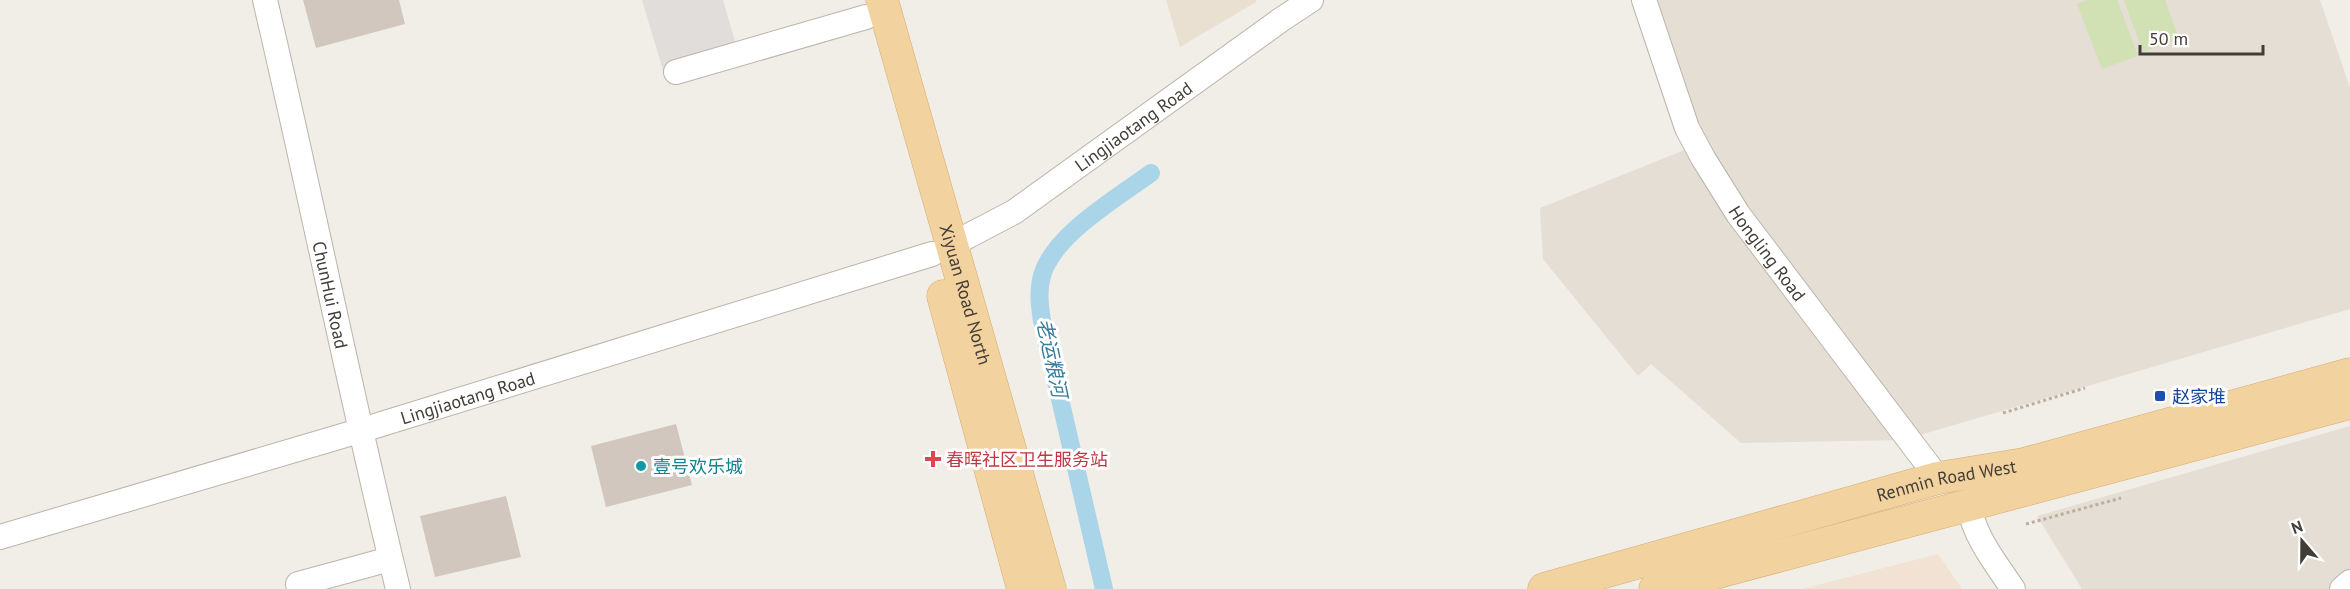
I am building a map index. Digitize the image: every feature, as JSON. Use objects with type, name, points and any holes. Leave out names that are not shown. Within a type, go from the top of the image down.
[{"type":"main road","name":"Xiyuan Road North","points":[[870,6],[941,250],[1050,589]]},
{"type":"main road","name":"Xiyuan Road North","points":[[941,250],[1023,589]]},
{"type":"main road","name":"Renmin Road West","points":[[1544,589],[1938,478],[2024,464],[2350,374]]},
{"type":"main road","name":"Renmin Road West","points":[[1655,589],[2350,403]]},
{"type":"street","name":"ChunHui Road","points":[[265,0],[305,171],[359,431],[398,589]]},
{"type":"street","name":"Lingjiaotang Road","points":[[0,537],[359,431],[941,250],[1014,212],[1311,0]]},
{"type":"street","name":"Hongling Road","points":[[1644,0],[1687,128],[1703,159],[1738,214],[1938,478]]},
{"type":"street","points":[[676,72],[870,6]]},
{"type":"street","points":[[1969,506],[1972,521],[1983,545],[2013,589]]},
{"type":"street","points":[[292,587],[390,559]]},
{"type":"street","points":[[2342,589],[2350,582]]},
{"type":"path","points":[[2003,413],[2085,388]]},
{"type":"path","points":[[2026,524],[2121,498]]},
{"type":"shaded area","points":[[642,0],[723,0],[740,59],[666,80]]},
{"type":"shaded area","points":[[1166,0],[1256,0],[1256,2],[1180,47]]},
{"type":"shaded area","points":[[1632,0],[2320,0],[2350,88],[2350,309],[1903,440],[1741,443],[1651,364],[1638,376],[1543,259],[1540,208],[1687,149]]},
{"type":"shaded area","points":[[2350,426],[2350,589],[2082,589],[2037,516]]},
{"type":"shaded area","points":[[1938,554],[1962,589],[1802,589]]},
{"type":"green space","points":[[2088,0],[2117,0],[2138,56],[2102,69],[2077,4]]},
{"type":"green space","points":[[2124,0],[2165,0],[2179,39],[2143,52]]},
{"type":"building","points":[[303,0],[399,0],[405,24],[316,48]]},
{"type":"building","name":"壹号欢乐城","points":[[676,424],[692,485],[606,507],[591,446]]},
{"type":"building","points":[[506,496],[521,557],[435,577],[420,516]]},
{"type":"waterway","name":"老运粮河","points":[[1104,589],[1042,321],[1040,285],[1047,264],[1070,234],[1151,173]]},
{"type":"place","name":"赵家堆","points":[[2160,396]]},
{"type":"place","name":"春晖社区卫生服务站","points":[[933,459]]},
{"type":"place","name":"壹号欢乐城","points":[[641,466]]}]
